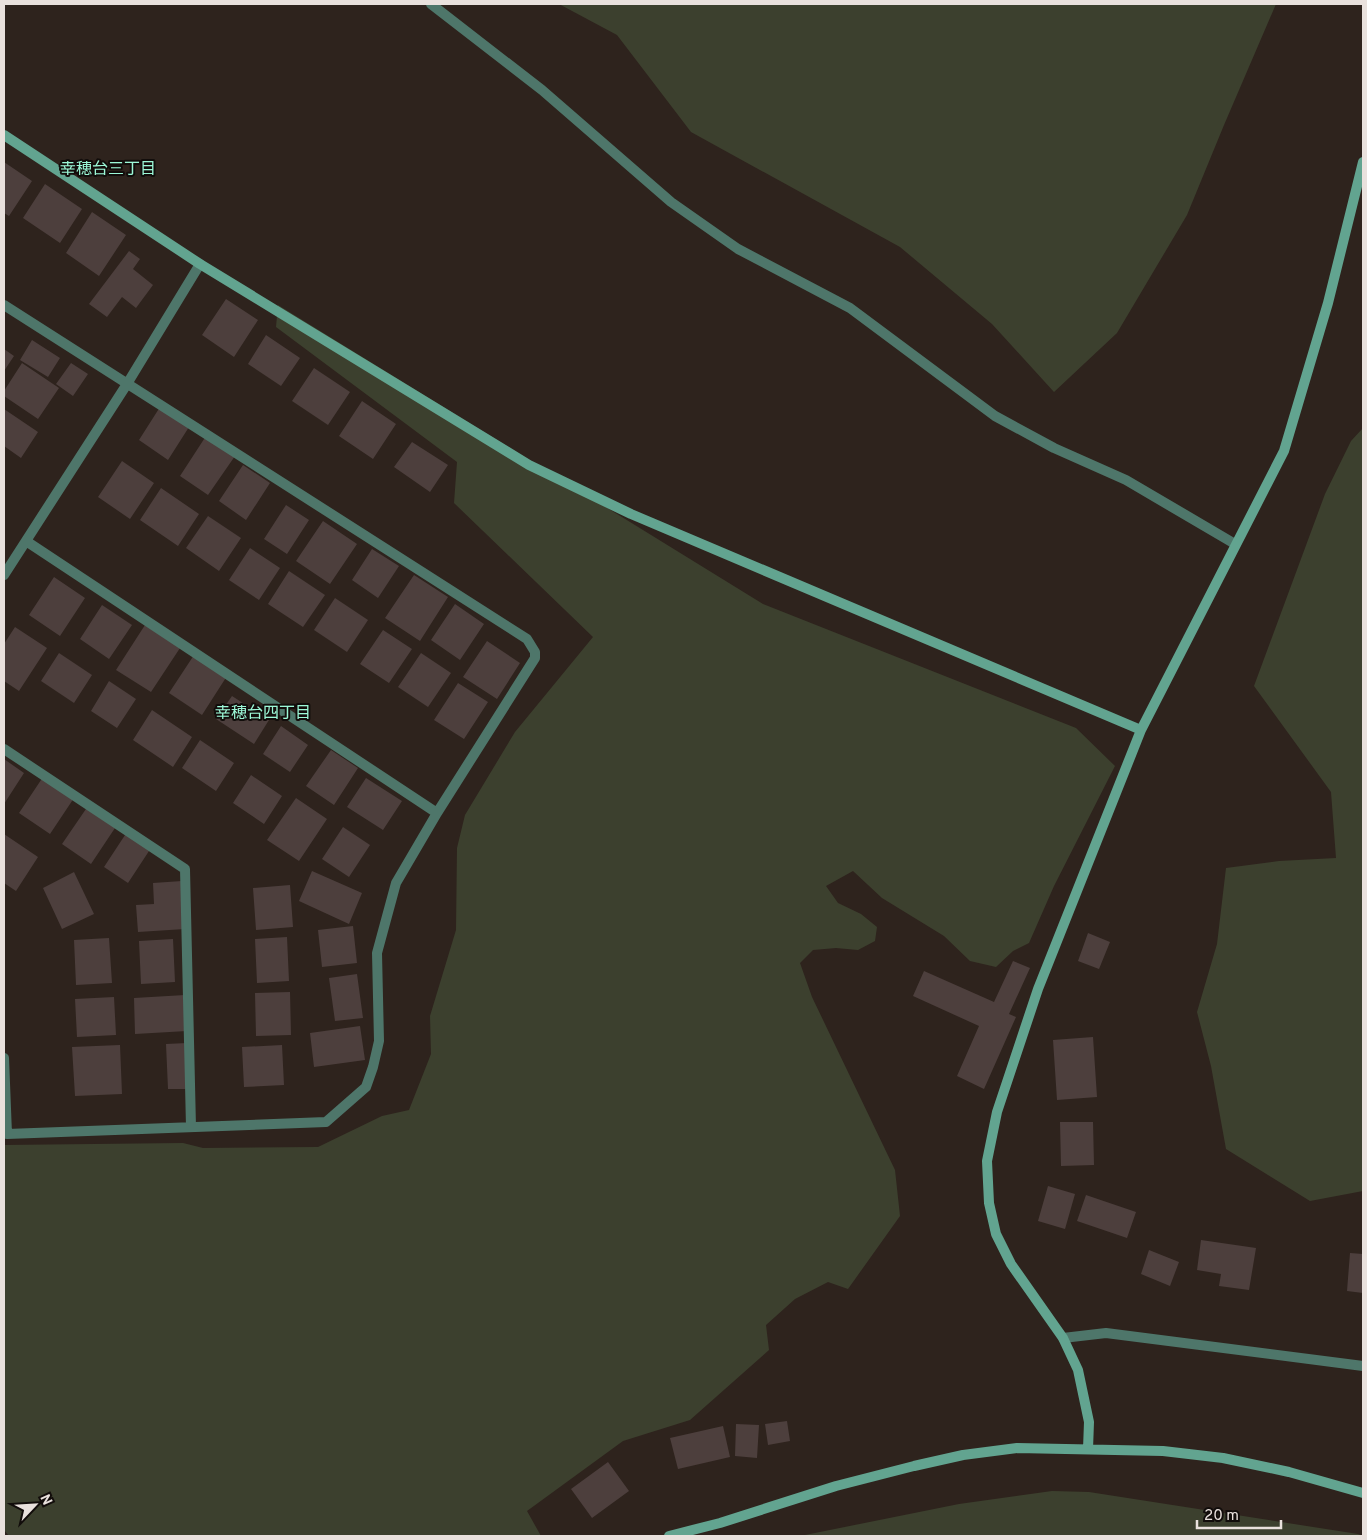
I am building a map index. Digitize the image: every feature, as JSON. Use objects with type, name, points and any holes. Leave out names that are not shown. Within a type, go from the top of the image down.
[{"type":"street","points":[[431,4],[542,90],[687,215],[738,249],[850,308],[995,416],[1054,448],[1126,480],[1235,544]]},
{"type":"street","points":[[4,135],[200,264],[529,465],[631,514],[1141,730]]},
{"type":"street","points":[[1088,1449],[1088,1422],[1078,1370],[1063,1338],[1011,1264],[996,1234],[989,1203],[987,1161],[997,1112],[1038,989],[1141,730],[1284,451],[1328,303],[1363,162]]},
{"type":"street","points":[[4,575],[200,264]]},
{"type":"street","points":[[4,305],[527,639],[536,652],[535,658],[437,813],[396,883],[376,953],[379,1041],[373,1067],[366,1087],[326,1122],[7,1134],[4,1058]]},
{"type":"street","points":[[26,541],[437,813]]},
{"type":"street","points":[[4,749],[185,869],[191,1127]]},
{"type":"street","points":[[1063,1338],[1106,1333],[1363,1366]]},
{"type":"street","points":[[669,1536],[720,1523],[836,1486],[914,1466],[964,1455],[1017,1448],[1162,1450],[1223,1458],[1289,1472],[1363,1493]]},
{"type":"green space","points":[[559,4],[1276,4],[1187,215],[1117,333],[1054,392],[992,324],[900,247],[691,132],[617,35]]},
{"type":"green space","points":[[278,305],[763,604],[1076,728],[1115,766],[1054,886],[1029,943],[1013,951],[996,967],[970,961],[944,936],[882,898],[853,871],[826,886],[838,903],[861,914],[877,927],[875,941],[858,950],[836,948],[813,950],[800,963],[812,997],[895,1170],[900,1216],[848,1289],[828,1282],[795,1299],[766,1325],[769,1350],[690,1420],[623,1441],[527,1511],[541,1536],[9,1536],[4,1530],[4,1145],[183,1143],[203,1148],[318,1147],[382,1116],[409,1110],[431,1054],[430,1016],[456,930],[457,848],[465,815],[515,732],[593,637],[454,503],[457,462],[276,327]]},
{"type":"green space","points":[[1363,428],[1363,1191],[1310,1201],[1226,1149],[1211,1066],[1197,1012],[1217,944],[1226,868],[1279,861],[1336,858],[1331,792],[1254,686],[1325,494],[1351,441]]},
{"type":"green space","points":[[1052,1491],[1089,1492],[1363,1536],[800,1536],[959,1504]]},
{"type":"building","points":[[4,162],[32,181],[9,216],[4,213]]},
{"type":"building","points":[[45,184],[82,209],[60,243],[23,218]]},
{"type":"building","points":[[92,212],[126,235],[99,276],[66,253]]},
{"type":"building","points":[[129,251],[140,259],[133,269],[153,285],[136,308],[122,297],[107,317],[89,304]]},
{"type":"building","points":[[226,299],[258,320],[234,357],[202,335]]},
{"type":"building","points":[[266,335],[300,358],[281,386],[248,364]]},
{"type":"building","points":[[32,340],[60,358],[48,377],[20,360]]},
{"type":"building","points":[[4,349],[14,356],[4,371]]},
{"type":"building","points":[[22,363],[59,388],[38,419],[4,396],[4,391]]},
{"type":"building","points":[[71,363],[88,374],[73,396],[56,384]]},
{"type":"building","points":[[314,368],[350,392],[328,425],[292,401]]},
{"type":"building","points":[[362,401],[396,424],[373,459],[339,436]]},
{"type":"building","points":[[160,407],[189,427],[168,460],[139,440]]},
{"type":"building","points":[[4,409],[38,432],[21,458],[4,446]]},
{"type":"building","points":[[206,436],[235,456],[208,495],[180,476]]},
{"type":"building","points":[[412,442],[448,465],[430,492],[394,467]]},
{"type":"building","points":[[122,461],[154,483],[130,519],[98,497]]},
{"type":"building","points":[[243,465],[270,483],[246,520],[219,501]]},
{"type":"building","points":[[161,488],[199,514],[178,546],[140,520]]},
{"type":"building","points":[[286,505],[309,520],[287,554],[264,539]]},
{"type":"building","points":[[208,516],[241,538],[219,571],[186,548]]},
{"type":"building","points":[[323,521],[357,544],[330,584],[296,561]]},
{"type":"building","points":[[250,548],[280,568],[259,600],[229,580]]},
{"type":"building","points":[[372,549],[399,566],[378,598],[352,580]]},
{"type":"building","points":[[289,571],[325,595],[303,627],[268,604]]},
{"type":"building","points":[[414,575],[448,597],[420,641],[385,618]]},
{"type":"building","points":[[54,577],[85,598],[60,636],[29,615]]},
{"type":"building","points":[[335,598],[368,620],[347,652],[314,630]]},
{"type":"building","points":[[455,604],[484,624],[460,660],[431,640]]},
{"type":"building","points":[[102,605],[132,625],[109,659],[80,639]]},
{"type":"building","points":[[145,625],[180,648],[151,692],[116,670]]},
{"type":"building","points":[[15,627],[47,648],[19,691],[4,681],[4,644]]},
{"type":"building","points":[[383,630],[412,649],[389,683],[360,664]]},
{"type":"building","points":[[487,641],[520,663],[497,699],[463,677]]},
{"type":"building","points":[[59,653],[92,675],[74,703],[41,681]]},
{"type":"building","points":[[421,653],[451,673],[428,707],[398,687]]},
{"type":"building","points":[[194,655],[227,676],[202,715],[169,693]]},
{"type":"building","points":[[109,681],[136,699],[117,728],[91,711]]},
{"type":"building","points":[[458,683],[488,702],[464,739],[434,720]]},
{"type":"building","points":[[232,696],[269,720],[254,744],[216,719]]},
{"type":"building","points":[[152,710],[192,737],[173,767],[133,740]]},
{"type":"building","points":[[281,726],[308,745],[290,772],[263,754]]},
{"type":"building","points":[[200,740],[234,763],[216,791],[182,768]]},
{"type":"building","points":[[331,750],[358,768],[334,805],[306,786]]},
{"type":"building","points":[[4,759],[24,773],[4,804]]},
{"type":"building","points":[[251,775],[282,796],[264,824],[233,803]]},
{"type":"building","points":[[43,777],[74,798],[50,834],[19,813]]},
{"type":"building","points":[[366,778],[402,801],[383,830],[347,807]]},
{"type":"building","points":[[296,798],[327,819],[299,861],[267,840]]},
{"type":"building","points":[[88,806],[117,825],[91,864],[62,844]]},
{"type":"building","points":[[343,827],[370,845],[349,877],[322,859]]},
{"type":"building","points":[[127,832],[151,848],[128,883],[104,867]]},
{"type":"building","points":[[4,834],[38,857],[16,891],[4,883]]},
{"type":"building","points":[[312,871],[362,893],[349,924],[299,901]]},
{"type":"building","points":[[74,872],[94,914],[62,929],[43,888]]},
{"type":"building","points":[[182,881],[185,929],[138,932],[136,905],[154,904],[153,883]]},
{"type":"building","points":[[290,885],[293,927],[256,930],[253,888]]},
{"type":"building","points":[[353,926],[357,963],[322,967],[318,930]]},
{"type":"building","points":[[1088,933],[1110,942],[1099,969],[1078,961]]},
{"type":"building","points":[[287,937],[289,981],[257,983],[255,939]]},
{"type":"building","points":[[109,938],[112,983],[76,985],[74,940]]},
{"type":"building","points":[[173,939],[175,982],[141,984],[139,941]]},
{"type":"building","points":[[1013,961],[1030,968],[1009,1014],[1016,1017],[984,1089],[957,1076],[979,1026],[913,996],[924,971],[994,1002]]},
{"type":"building","points":[[357,974],[363,1018],[335,1021],[329,978]]},
{"type":"building","points":[[290,992],[291,1035],[256,1036],[255,993]]},
{"type":"building","points":[[185,995],[187,1031],[135,1034],[134,998]]},
{"type":"building","points":[[114,997],[116,1035],[77,1037],[75,999]]},
{"type":"building","points":[[360,1026],[365,1060],[314,1067],[310,1033]]},
{"type":"building","points":[[1093,1037],[1097,1097],[1057,1100],[1053,1040]]},
{"type":"building","points":[[187,1043],[190,1089],[168,1089],[166,1044]]},
{"type":"building","points":[[120,1045],[122,1094],[75,1096],[72,1047]]},
{"type":"building","points":[[282,1045],[284,1085],[244,1087],[242,1047]]},
{"type":"building","points":[[1060,1122],[1093,1122],[1094,1165],[1061,1166]]},
{"type":"building","points":[[1048,1186],[1075,1194],[1065,1229],[1038,1221]]},
{"type":"building","points":[[1086,1195],[1136,1212],[1127,1238],[1077,1221]]},
{"type":"building","points":[[1201,1240],[1256,1248],[1249,1290],[1219,1286],[1221,1274],[1197,1270]]},
{"type":"building","points":[[1149,1250],[1179,1262],[1170,1286],[1141,1274]]},
{"type":"building","points":[[1350,1253],[1363,1254],[1363,1293],[1347,1291]]},
{"type":"building","points":[[787,1421],[790,1441],[768,1445],[765,1424]]},
{"type":"building","points":[[736,1424],[759,1425],[757,1458],[735,1456]]},
{"type":"building","points":[[723,1426],[730,1457],[678,1469],[670,1438]]},
{"type":"building","points":[[608,1462],[629,1491],[592,1518],[571,1489]]},
{"type":"district","name":"幸穂台三丁目","points":[[108,170]]},
{"type":"district","name":"幸穂台四丁目","points":[[263,714]]}]
